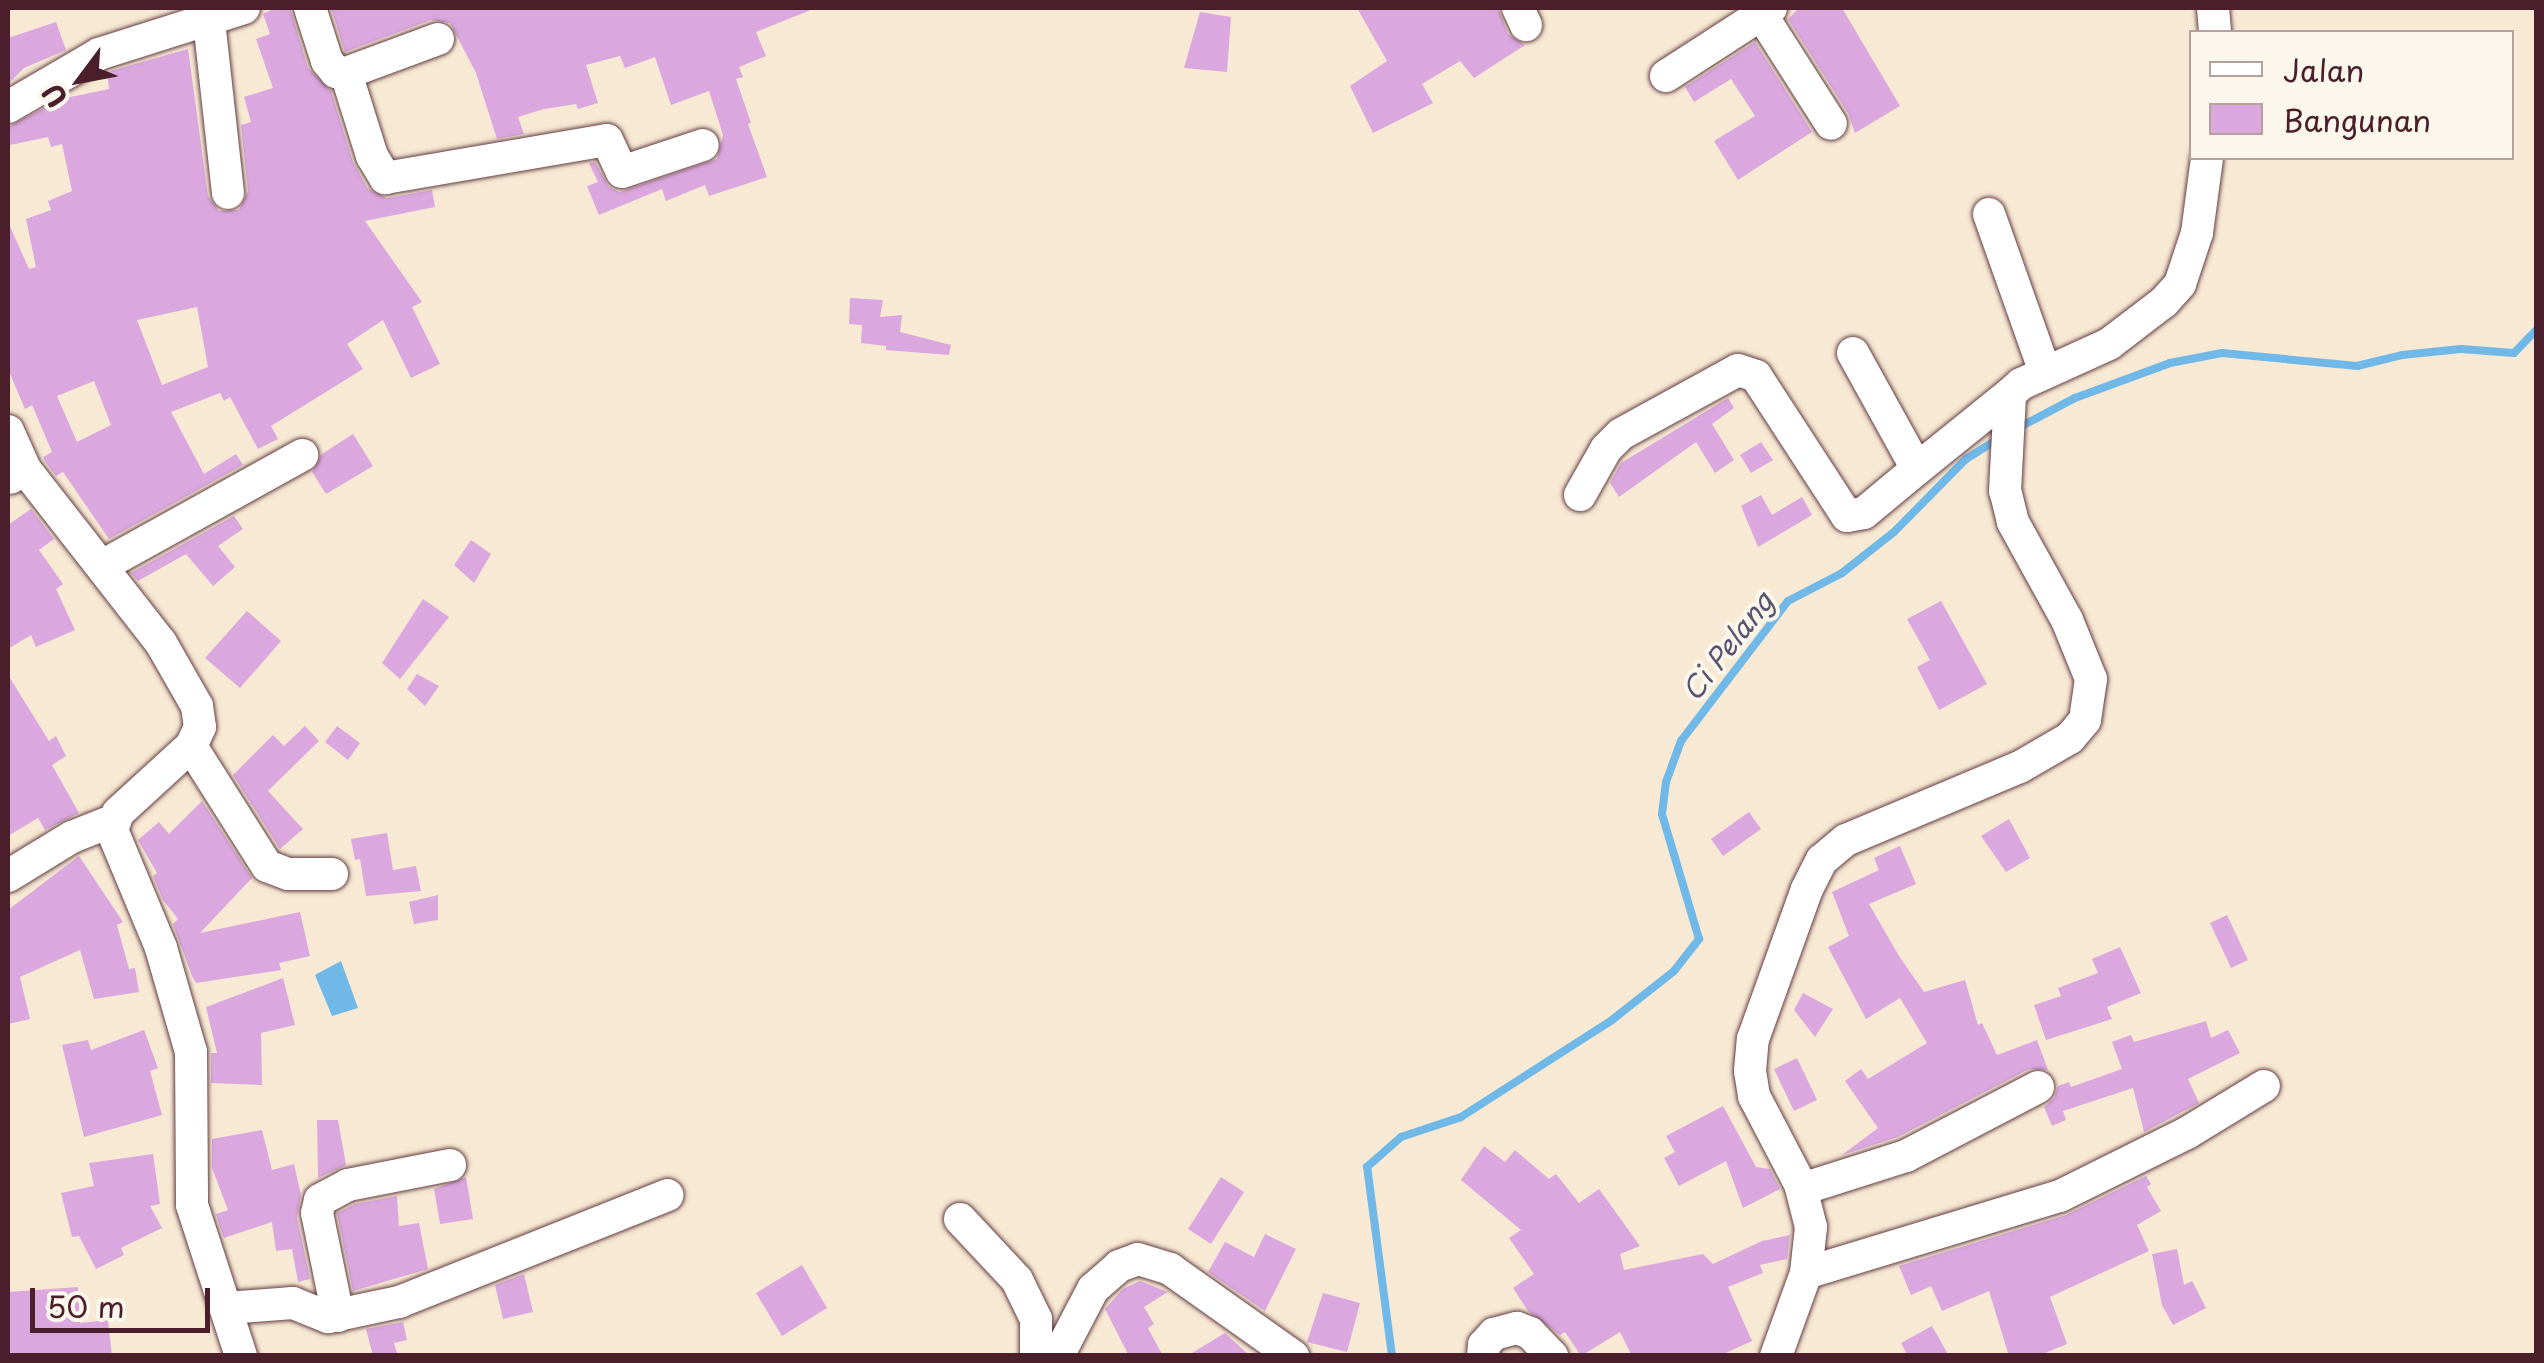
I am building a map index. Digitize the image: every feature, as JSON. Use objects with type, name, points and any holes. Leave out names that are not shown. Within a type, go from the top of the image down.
[{"type":"street","points":[[8,107],[99,54],[244,8]]},
{"type":"street","points":[[310,8],[330,68],[346,74],[438,39]]},
{"type":"street","points":[[1666,76],[1766,11],[1831,124]]},
{"type":"street","points":[[209,21],[228,193]]},
{"type":"street","points":[[346,74],[372,156],[386,178],[607,140],[622,172],[704,145]]},
{"type":"street","points":[[1580,495],[1606,449],[1621,434],[1738,370],[1756,376],[1848,516],[1864,512],[2009,406],[2045,372],[2109,344],[2164,302],[2180,284],[2197,234],[2207,160]]},
{"type":"street","points":[[1989,214],[2045,372]]},
{"type":"street","points":[[1853,353],[1917,470]]},
{"type":"street","points":[[1776,1356],[1806,1273],[1811,1227],[1802,1189],[1754,1096],[1750,1071],[1753,1039],[1812,876],[1822,860],[1846,840],[2020,767],[2070,738],[2085,720],[2091,700],[2092,678],[2067,620],[2013,522],[2005,491],[2009,406]]},
{"type":"street","points":[[8,431],[16,474],[102,566],[194,695],[200,728],[192,746],[112,822],[72,838],[8,876]]},
{"type":"street","points":[[102,566],[302,455]]},
{"type":"street","points":[[192,746],[267,866],[288,874],[332,874]]},
{"type":"street","points":[[112,822],[114,842],[161,948],[191,1052],[192,1205],[241,1356]]},
{"type":"street","points":[[1806,1273],[2060,1196],[2186,1133],[2264,1086]]},
{"type":"street","points":[[1802,1189],[1906,1156],[2038,1087]]},
{"type":"street","points":[[338,1316],[318,1213],[320,1200],[348,1184],[450,1165]]},
{"type":"street","points":[[227,1308],[294,1303],[338,1316],[441,1288],[668,1195]]},
{"type":"street","points":[[960,1219],[1016,1280],[1036,1319],[1036,1356]]},
{"type":"street","points":[[1058,1356],[1094,1289],[1119,1266],[1138,1259],[1170,1268],[1293,1356]]},
{"type":"street","points":[[1483,1356],[1484,1345],[1494,1334],[1517,1328],[1530,1333],[1552,1356]]},
{"type":"water","points":[[341,961],[358,1008],[332,1016],[315,975]]},
{"type":"building","points":[[275,8],[290,8],[308,68],[331,91],[353,162],[368,189],[387,198],[432,190],[435,207],[365,221],[422,302],[412,307],[440,364],[411,378],[383,320],[347,344],[363,369],[271,426],[278,439],[258,449],[230,397],[224,401],[220,393],[171,412],[204,474],[236,454],[243,465],[109,539],[63,472],[56,476],[46,463],[43,457],[52,452],[32,405],[25,409],[8,369],[8,222],[29,269],[36,267],[26,219],[51,210],[48,201],[72,191],[62,144],[51,147],[48,137],[10,145],[8,127],[61,99],[109,89],[107,72],[188,49],[208,196],[219,211],[239,210],[248,191],[241,125],[251,122],[244,97],[273,88],[256,39],[270,34],[263,14]],"holes":[[[197,307],[208,367],[162,385],[137,320]],[[94,381],[111,425],[77,442],[57,396]]]},
{"type":"building","points":[[331,8],[816,8],[756,32],[766,56],[739,67],[743,77],[736,79],[767,177],[709,196],[705,185],[666,201],[662,189],[599,215],[587,186],[598,182],[589,163],[595,162],[609,187],[620,192],[717,159],[723,135],[709,91],[671,105],[655,57],[625,68],[620,56],[586,65],[598,103],[578,109],[576,104],[544,109],[518,117],[524,134],[497,139],[476,73],[450,23],[431,20],[345,52]]},
{"type":"building","points":[[1357,8],[1499,10],[1508,34],[1525,45],[1474,78],[1460,61],[1422,84],[1433,103],[1373,133],[1350,86],[1387,61]]},
{"type":"building","points":[[1799,8],[1842,8],[1900,106],[1855,133],[1848,113],[1788,19]]},
{"type":"building","points":[[1200,12],[1231,17],[1227,72],[1184,68]]},
{"type":"building","points":[[56,22],[66,50],[24,68],[8,84],[8,38]]},
{"type":"building","points":[[1755,42],[1812,132],[1738,180],[1714,141],[1755,116],[1731,79],[1694,102],[1685,87]]},
{"type":"building","points":[[850,298],[883,300],[880,317],[902,315],[900,332],[951,345],[949,355],[886,350],[886,346],[861,343],[862,325],[849,324]]},
{"type":"building","points":[[1728,398],[1734,408],[1712,424],[1734,460],[1715,473],[1696,442],[1619,497],[1610,483],[1621,463]]},
{"type":"building","points":[[353,434],[373,466],[326,494],[312,472],[322,454]]},
{"type":"building","points":[[1761,442],[1773,460],[1751,473],[1740,455]]},
{"type":"building","points":[[1761,495],[1772,515],[1802,497],[1812,515],[1758,547],[1741,506]]},
{"type":"building","points":[[31,509],[54,539],[39,550],[63,584],[56,589],[75,630],[36,647],[31,635],[8,649],[8,525]]},
{"type":"building","points":[[234,516],[243,529],[218,546],[235,567],[213,586],[186,554],[138,581],[131,573]]},
{"type":"building","points":[[471,540],[491,554],[474,583],[454,565]]},
{"type":"building","points":[[423,599],[449,617],[400,679],[382,663]]},
{"type":"building","points":[[1941,601],[1987,684],[1939,710],[1917,667],[1930,660],[1907,619]]},
{"type":"building","points":[[247,611],[281,641],[240,688],[205,658]]},
{"type":"building","points":[[417,674],[439,686],[425,706],[407,689]]},
{"type":"building","points":[[8,675],[49,741],[56,736],[66,756],[52,765],[79,813],[45,830],[38,818],[8,836]]},
{"type":"building","points":[[305,726],[319,741],[268,791],[303,829],[280,849],[233,775],[273,735],[284,746]]},
{"type":"building","points":[[337,726],[360,743],[348,760],[325,742]]},
{"type":"building","points":[[202,801],[252,878],[200,933],[300,912],[310,956],[279,963],[281,970],[196,983],[173,924],[178,919],[163,900],[153,876],[157,873],[138,840],[159,822],[169,834]]},
{"type":"building","points":[[1749,812],[1761,829],[1723,856],[1711,839]]},
{"type":"building","points":[[2009,819],[2030,858],[2006,872],[1981,836]]},
{"type":"building","points":[[387,833],[393,870],[416,866],[421,891],[366,896],[360,859],[355,860],[351,839]]},
{"type":"building","points":[[1900,846],[1916,884],[1869,904],[1899,956],[1924,992],[1965,980],[1978,1025],[1982,1023],[1997,1055],[2037,1040],[2048,1070],[2029,1069],[1898,1137],[1842,1155],[1878,1128],[1845,1081],[1861,1069],[1868,1079],[1927,1043],[1900,998],[1866,1019],[1828,947],[1849,936],[1832,892],[1879,870],[1874,858]]},
{"type":"building","points":[[79,856],[123,922],[117,925],[129,969],[135,968],[139,992],[94,999],[80,950],[20,977],[30,1019],[8,1024],[8,910]]},
{"type":"building","points":[[438,895],[438,920],[414,924],[409,902]]},
{"type":"building","points":[[2227,915],[2248,960],[2231,968],[2210,923]]},
{"type":"building","points":[[2120,947],[2141,993],[2107,1007],[2112,1019],[2046,1040],[2034,1005],[2061,996],[2058,988],[2098,973],[2092,959]]},
{"type":"building","points":[[283,978],[295,1025],[261,1033],[262,1085],[211,1083],[211,1053],[217,1053],[206,1007]]},
{"type":"building","points":[[1803,993],[1833,1009],[1815,1037],[1794,1010]]},
{"type":"building","points":[[2206,1021],[2211,1038],[2228,1030],[2240,1053],[2188,1079],[2199,1103],[2144,1132],[2133,1088],[2063,1111],[2066,1120],[2052,1126],[2044,1107],[2054,1098],[2058,1086],[2069,1082],[2071,1087],[2122,1069],[2112,1042],[2131,1035],[2134,1042]]},
{"type":"building","points":[[144,1030],[158,1068],[150,1071],[162,1115],[84,1137],[62,1045],[88,1040],[91,1050]]},
{"type":"building","points":[[1797,1058],[1817,1100],[1794,1111],[1774,1069]]},
{"type":"building","points":[[1723,1106],[1756,1167],[1770,1169],[1780,1189],[1743,1208],[1726,1161],[1679,1186],[1664,1158],[1675,1152],[1666,1136]]},
{"type":"building","points":[[317,1120],[338,1120],[346,1165],[318,1178]]},
{"type":"building","points":[[262,1130],[272,1170],[294,1164],[301,1195],[297,1217],[310,1279],[298,1282],[292,1249],[276,1251],[272,1222],[224,1238],[220,1227],[216,1214],[228,1210],[212,1168],[212,1139]]},
{"type":"building","points":[[1484,1146],[1505,1162],[1515,1150],[1549,1179],[1556,1174],[1579,1203],[1599,1189],[1640,1246],[1620,1254],[1624,1270],[1703,1254],[1713,1264],[1762,1241],[1790,1235],[1787,1259],[1760,1265],[1763,1273],[1728,1287],[1752,1341],[1719,1356],[1632,1356],[1620,1332],[1581,1356],[1565,1332],[1560,1335],[1528,1311],[1513,1288],[1534,1274],[1509,1238],[1521,1230],[1461,1180]]},
{"type":"building","points":[[153,1154],[160,1204],[150,1206],[162,1228],[121,1248],[124,1255],[96,1269],[79,1236],[72,1237],[61,1193],[94,1186],[89,1163]]},
{"type":"building","points":[[2146,1176],[2151,1184],[2147,1187],[2161,1211],[2137,1225],[2149,1251],[2050,1297],[2067,1344],[2038,1356],[2009,1356],[1989,1291],[1942,1311],[1931,1286],[1911,1295],[1899,1266],[2066,1215]]},
{"type":"building","points":[[466,1177],[473,1219],[440,1224],[434,1189]]},
{"type":"building","points":[[1221,1177],[1244,1192],[1211,1244],[1188,1229]]},
{"type":"building","points":[[397,1196],[399,1226],[419,1223],[428,1269],[353,1291],[337,1213],[355,1204]]},
{"type":"building","points":[[1265,1234],[1296,1249],[1265,1311],[1208,1272],[1225,1242],[1254,1257]]},
{"type":"building","points":[[2177,1249],[2184,1285],[2192,1281],[2206,1308],[2173,1325],[2162,1305],[2152,1254]]},
{"type":"building","points":[[802,1265],[827,1308],[782,1336],[756,1293]]},
{"type":"building","points":[[524,1274],[533,1312],[503,1319],[495,1285]]},
{"type":"building","points":[[1140,1281],[1168,1292],[1144,1307],[1154,1324],[1148,1328],[1163,1356],[1129,1356],[1105,1309],[1123,1289]]},
{"type":"building","points":[[78,1287],[80,1323],[108,1320],[112,1356],[10,1356],[8,1292]]},
{"type":"building","points":[[1323,1293],[1360,1303],[1347,1352],[1307,1342]]},
{"type":"building","points":[[403,1322],[407,1340],[394,1343],[398,1356],[373,1356],[366,1329]]},
{"type":"building","points":[[1932,1326],[1949,1356],[1908,1356],[1901,1343]]},
{"type":"building","points":[[1225,1333],[1250,1356],[1187,1356]]},
{"type":"waterway","name":"Ci Pelang","points":[[2018,428],[2075,398],[2170,363],[2222,353],[2357,366],[2402,355],[2461,349],[2514,353],[2536,330]]},
{"type":"waterway","name":"Ci Pelang","points":[[1392,1356],[1367,1167],[1401,1137],[1461,1117],[1612,1020],[1674,971],[1699,939],[1662,814],[1666,782],[1681,741],[1788,601],[1842,573],[1894,532],[1966,459],[1997,440]]}]
